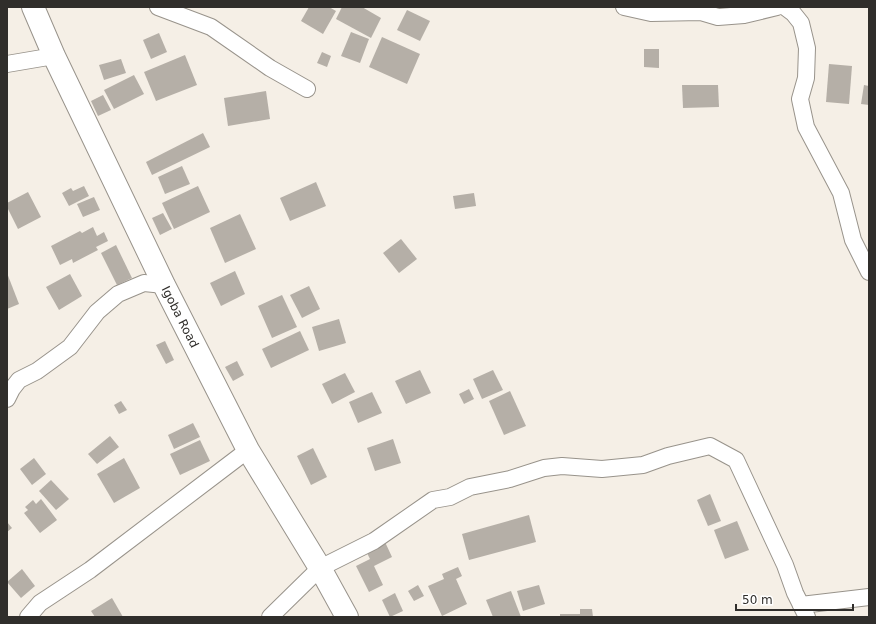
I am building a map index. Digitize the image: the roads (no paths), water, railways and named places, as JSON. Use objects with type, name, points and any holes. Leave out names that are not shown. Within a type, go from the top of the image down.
[{"type":"street","name":"Igoba Road","points":[[33,7],[54,56],[164,284],[248,450],[320,568],[347,617]]},
{"type":"street","points":[[158,7],[211,27],[270,68],[307,89]]},
{"type":"street","points":[[624,7],[651,13],[701,12],[718,17],[744,15],[777,7]]},
{"type":"street","points":[[785,7],[793,13],[801,23],[807,48],[806,78],[800,99],[806,127],[841,193],[853,240],[869,272]]},
{"type":"street","points":[[7,64],[54,56]]},
{"type":"street","points":[[7,399],[19,380],[37,371],[70,347],[97,312],[118,294],[144,283],[164,284]]},
{"type":"street","points":[[270,617],[320,568],[374,541],[433,500],[450,498],[470,487],[510,479],[544,468],[562,466],[602,469],[643,465],[668,456],[710,446],[736,460],[804,611],[869,597]]},
{"type":"street","points":[[28,617],[40,603],[96,566],[248,450]]}]
